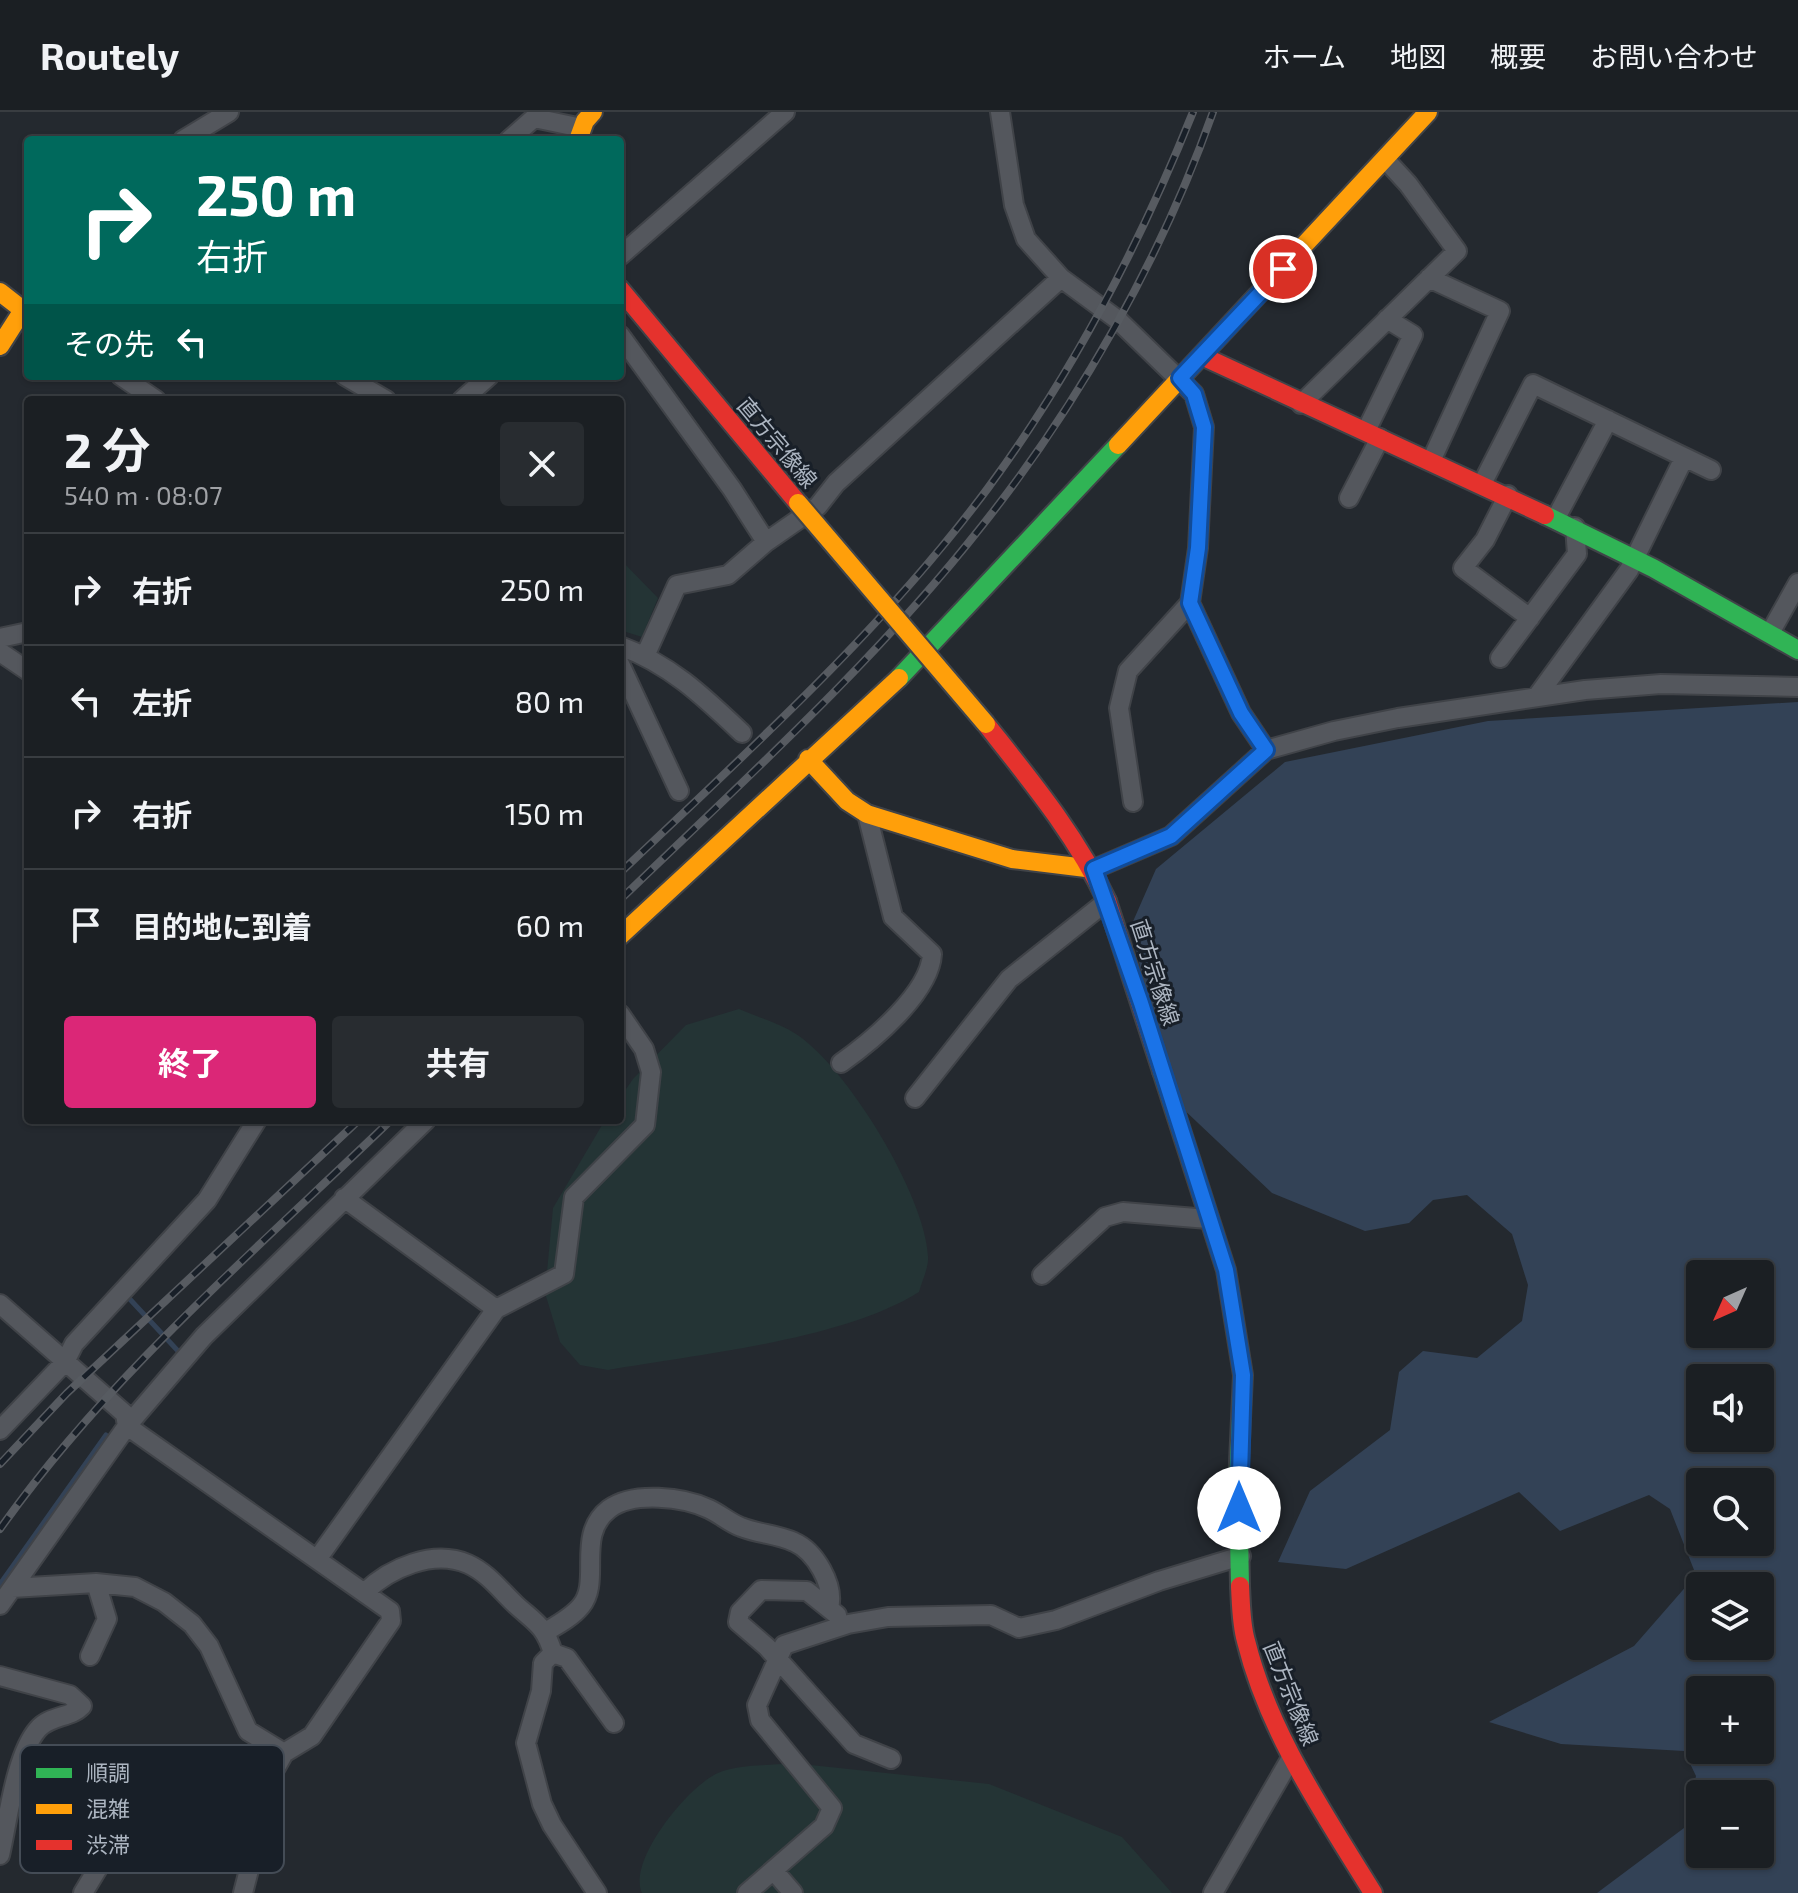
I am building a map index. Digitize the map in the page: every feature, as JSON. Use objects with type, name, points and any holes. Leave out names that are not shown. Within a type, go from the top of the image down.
[{"type":"street","points":[[190,136],[229,112]]},
{"type":"street","points":[[624,253],[785,112]]},
{"type":"street","points":[[1000,112],[1014,205],[1026,239],[1061,278],[1118,320],[1194,394],[1204,427],[1198,548],[1190,603],[1241,713],[1266,750]]},
{"type":"street","points":[[624,932],[913,665],[1428,112]]},
{"type":"street","points":[[514,136],[534,118],[584,127]]},
{"type":"street","points":[[1301,404],[1457,251],[1408,184],[1385,159]]},
{"type":"street","points":[[645,656],[677,585],[687,580],[728,575],[766,542],[818,506],[836,483],[1061,278]]},
{"type":"street","points":[[1429,278],[1500,311],[1431,461]]},
{"type":"street","name":"直方宗像線","points":[[624,294],[986,724],[1068,827],[1094,869],[1226,1270],[1243,1375],[1238,1484],[1239,1580],[1245,1639],[1262,1694],[1291,1758],[1373,1893]]},
{"type":"street","points":[[0,346],[16,305]]},
{"type":"street","points":[[1349,498],[1413,335],[1387,319]]},
{"type":"street","points":[[624,340],[732,489],[766,542]]},
{"type":"street","points":[[1202,356],[1301,404],[1483,482],[1575,527],[1798,650]]},
{"type":"street","points":[[127,380],[150,396]]},
{"type":"street","points":[[352,380],[379,396]]},
{"type":"street","points":[[467,395],[484,380]]},
{"type":"street","points":[[1483,482],[1533,384],[1711,470]]},
{"type":"street","points":[[1556,518],[1608,420]]},
{"type":"street","points":[[1538,695],[1636,558],[1684,458]]},
{"type":"street","points":[[1508,495],[1485,540],[1463,568],[1530,618]]},
{"type":"street","points":[[1500,658],[1577,554],[1575,527]]},
{"type":"street","points":[[1770,633],[1798,583]]},
{"type":"street","points":[[1133,802],[1119,708],[1128,671],[1190,603]]},
{"type":"street","points":[[0,638],[24,633]]},
{"type":"street","points":[[624,648],[645,656],[692,687],[742,733]]},
{"type":"street","points":[[0,652],[24,668]]},
{"type":"street","points":[[624,673],[679,791]]},
{"type":"street","points":[[808,759],[847,801],[867,814],[1012,859],[1094,869],[1171,836],[1266,750],[1385,720],[1538,695],[1661,684],[1798,687]]},
{"type":"street","points":[[841,1063],[882,1033],[931,969],[932,954],[893,917],[867,814]]},
{"type":"street","points":[[915,1098],[1009,979],[1107,901]]},
{"type":"street","points":[[318,1558],[496,1309],[564,1274],[574,1197],[645,1125],[651,1072],[644,1049],[624,1020]]},
{"type":"street","points":[[0,1430],[65,1362],[74,1344],[207,1200],[254,1124]]},
{"type":"street","points":[[0,1605],[127,1426],[204,1336],[422,1124]]},
{"type":"street","points":[[344,1198],[496,1309]]},
{"type":"street","points":[[1042,1275],[1105,1217],[1123,1212],[1208,1219]]},
{"type":"street","points":[[0,1304],[125,1414],[127,1426],[390,1611],[391,1621],[312,1736],[284,1753]]},
{"type":"street","points":[[547,1631],[583,1605],[588,1593],[588,1554],[599,1519],[610,1508],[623,1502],[650,1499],[672,1499],[707,1508],[739,1527],[799,1544],[827,1580],[829,1608]]},
{"type":"street","points":[[747,1893],[824,1826],[832,1808],[760,1720],[757,1705],[784,1645],[848,1624],[888,1617],[991,1615],[1019,1628],[1056,1620],[1241,1556]]},
{"type":"street","points":[[365,1592],[379,1578],[408,1564],[437,1559],[468,1564],[499,1586],[547,1631],[553,1653]]},
{"type":"street","points":[[12,1588],[96,1583],[135,1587],[164,1602],[192,1624],[209,1646],[248,1731],[271,1745]]},
{"type":"street","points":[[90,1656],[107,1619],[96,1583]]},
{"type":"street","points":[[848,1624],[807,1591],[761,1590],[740,1612],[738,1622],[767,1647],[854,1744],[891,1759]]},
{"type":"street","points":[[553,1653],[567,1658],[614,1723]]},
{"type":"street","points":[[553,1653],[543,1663],[541,1691],[526,1743],[542,1804],[552,1825],[597,1893]]},
{"type":"street","points":[[0,1676],[70,1695],[82,1706],[46,1721],[36,1731],[30,1745]]},
{"type":"street","points":[[1213,1893],[1291,1758]]},
{"type":"street","points":[[0,1855],[20,1766]]},
{"type":"street","points":[[774,1871],[793,1893]]},
{"type":"street","points":[[83,1893],[95,1873]]},
{"type":"shaded area","points":[[624,563],[658,598],[642,637],[624,631]]},
{"type":"shaded area","points":[[739,1009],[796,1034],[838,1074],[880,1134],[913,1200],[924,1230],[928,1256],[919,1292],[888,1308],[811,1334],[608,1370],[580,1365],[560,1342],[545,1293],[553,1208],[603,1124],[624,1124],[624,1092],[633,1079],[686,1025]]},
{"type":"shaded area","points":[[792,1763],[989,1784],[1122,1837],[1172,1893],[642,1893],[640,1879],[643,1863],[652,1844],[691,1793],[726,1770]]},
{"type":"water","points":[[1798,702],[1798,1893],[1597,1893],[1684,1828],[1686,1819],[1686,1868],[1774,1868],[1774,1780],[1695,1780],[1690,1764],[1774,1764],[1774,1676],[1686,1676],[1686,1755],[1684,1751],[1561,1744],[1489,1722],[1634,1646],[1686,1586],[1686,1660],[1774,1660],[1774,1572],[1695,1572],[1689,1556],[1774,1556],[1774,1468],[1686,1468],[1686,1550],[1670,1509],[1649,1495],[1560,1531],[1519,1492],[1346,1569],[1278,1562],[1310,1491],[1390,1430],[1399,1372],[1423,1351],[1477,1358],[1522,1321],[1528,1285],[1512,1234],[1467,1195],[1433,1200],[1409,1223],[1365,1231],[1272,1193],[1179,1105],[1155,1034],[1131,926],[1156,869],[1285,762],[1488,721]]},
{"type":"waterway","points":[[126,1295],[178,1351]]},
{"type":"waterway","points":[[0,1584],[106,1435]]},
{"type":"railway","points":[[624,869],[859,640],[947,541],[988,488],[1048,400],[1102,307],[1150,210],[1193,112]]},
{"type":"railway","points":[[624,896],[761,765],[897,626],[1016,481],[1051,432],[1114,329],[1169,221],[1213,112]]},
{"type":"railway","points":[[0,1464],[67,1393],[355,1124]]},
{"type":"railway","points":[[0,1529],[88,1418],[136,1366],[387,1124]]},
{"type":"traffic: fast","points":[[899,678],[1118,445]]},
{"type":"traffic: fast","points":[[1545,515],[1653,568],[1798,650]]},
{"type":"traffic: fast","points":[[1162,1071],[1226,1270],[1243,1375],[1238,1484],[1240,1586]]},
{"type":"traffic: slow","points":[[579,136],[585,121],[593,112]]},
{"type":"traffic: slow","points":[[1118,445],[1428,112]]},
{"type":"traffic: slow","points":[[0,292],[23,310],[0,346]]},
{"type":"traffic: slow","points":[[798,503],[986,724]]},
{"type":"traffic: slow","points":[[624,932],[899,678]]},
{"type":"traffic: slow","points":[[808,759],[847,801],[867,814],[1012,859],[1094,869]]},
{"type":"traffic: jam","points":[[624,294],[798,503]]},
{"type":"traffic: jam","points":[[1202,356],[1545,515]]},
{"type":"traffic: jam","points":[[986,724],[1052,809],[1095,877],[1107,901],[1162,1071]]},
{"type":"traffic: jam","points":[[1240,1586],[1244,1634],[1256,1675],[1283,1741],[1373,1893]]},
{"type":"route","points":[[1239,1508],[1243,1375],[1237,1322],[1226,1270],[1191,1168],[1141,1003],[1094,869],[1171,836],[1266,750],[1241,713],[1190,603],[1198,548],[1204,427],[1194,394],[1180,378],[1283,269]]}]
